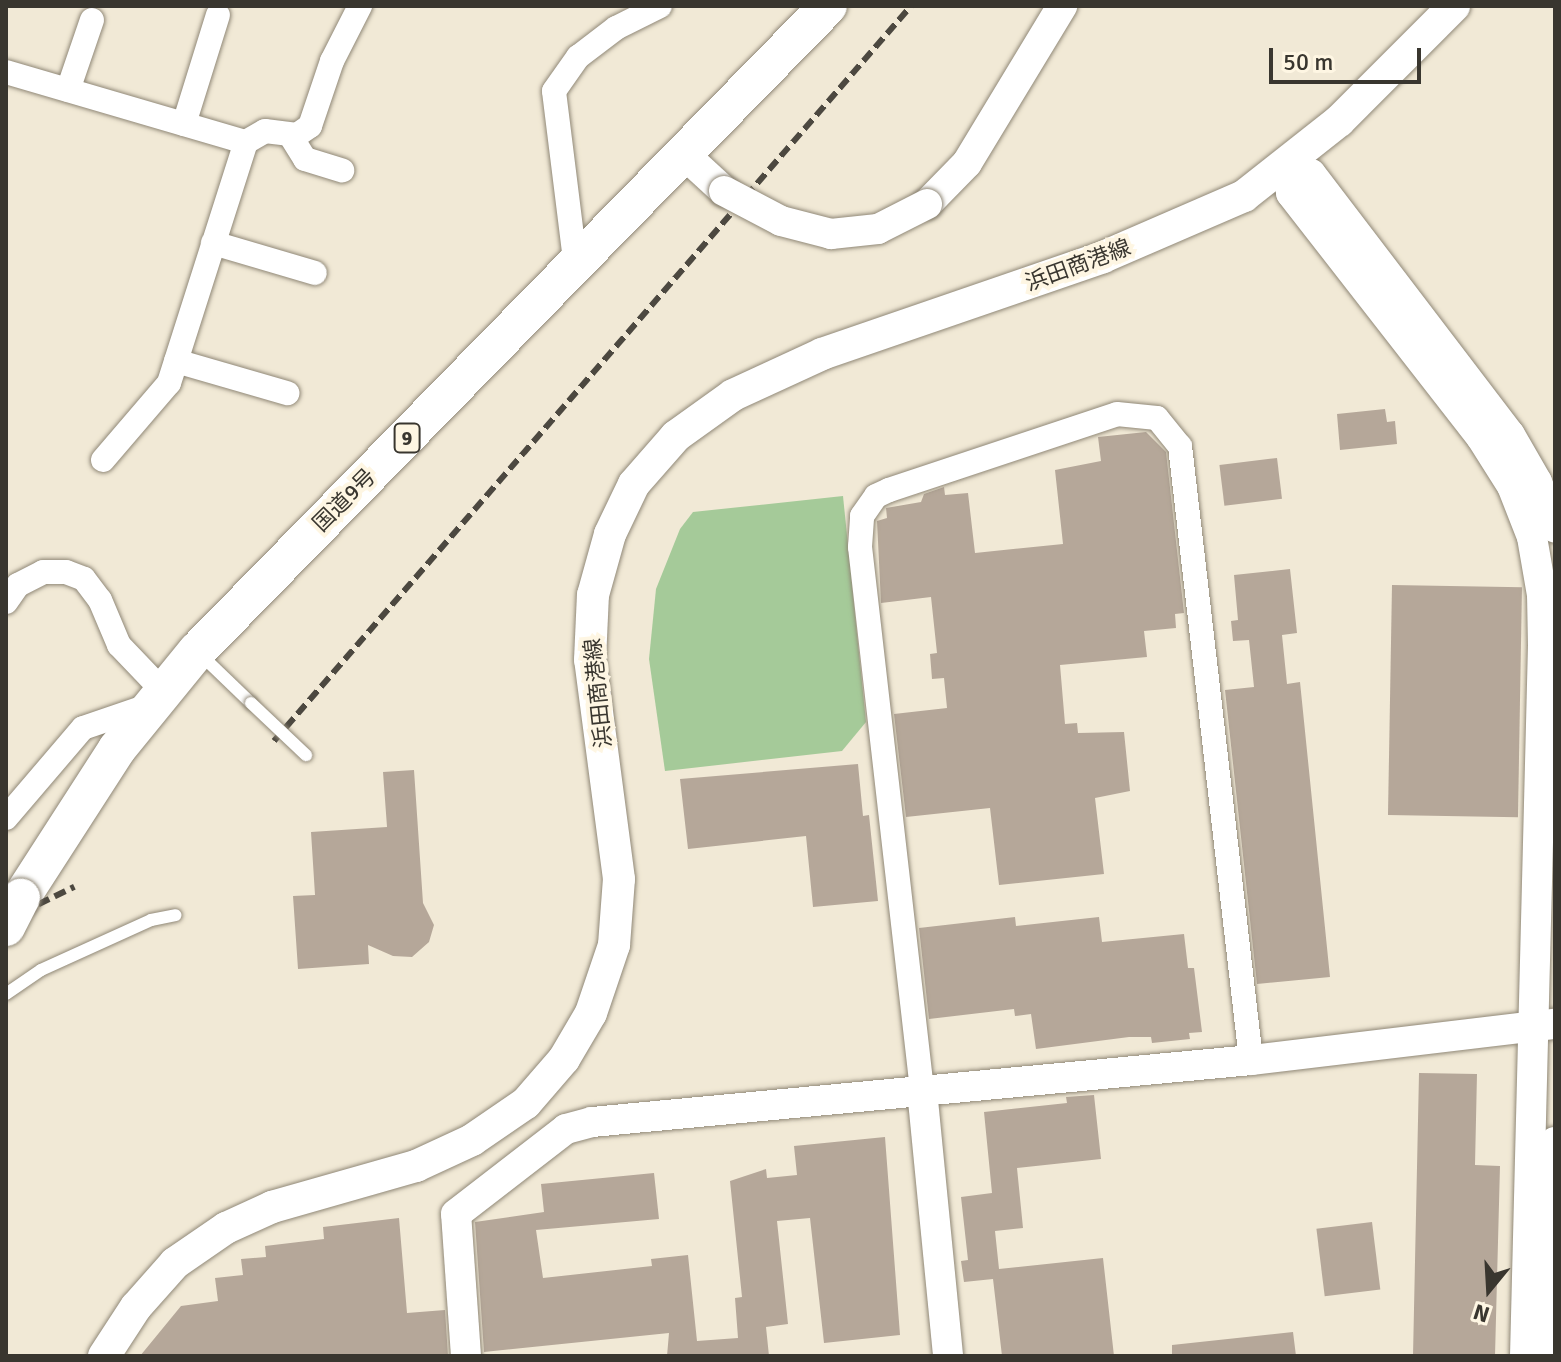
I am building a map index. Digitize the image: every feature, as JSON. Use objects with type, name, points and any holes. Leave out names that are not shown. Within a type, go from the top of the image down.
[{"type":"highway","name":"国道9号","points":[[13,912],[76,808],[197,651],[686,156],[828,6]]},
{"type":"main road","name":"浜田商港線","points":[[104,1356],[136,1307],[175,1263],[226,1228],[272,1207],[416,1166],[472,1140],[526,1103],[564,1059],[591,1013],[614,945],[619,879],[590,660],[593,595],[610,534],[634,484],[676,436],[733,395],[822,354],[1184,226],[1244,196],[1288,166],[1454,6]]},
{"type":"street","points":[[103,460],[158,401],[176,361],[246,142],[265,131],[290,135],[310,126],[332,61],[360,6]]},
{"type":"street","points":[[576,268],[554,91],[578,57],[625,23],[660,6]]},
{"type":"street","points":[[686,156],[724,191],[781,221],[831,234],[878,229],[927,204],[967,163],[1062,6]]},
{"type":"street","points":[[184,124],[218,15]]},
{"type":"street","points":[[68,90],[92,20]]},
{"type":"street","points":[[6,72],[246,142]]},
{"type":"street","points":[[290,135],[305,159],[342,170]]},
{"type":"street","points":[[1288,166],[1311,174],[1510,435],[1547,532],[1542,595],[1544,1025],[1525,1356]]},
{"type":"street","points":[[213,243],[315,273]]},
{"type":"street","points":[[176,361],[287,393]]},
{"type":"street","points":[[948,1356],[922,1090],[860,547],[862,516],[876,496],[1117,414],[1157,418],[1180,446],[1251,1060]]},
{"type":"street","points":[[6,602],[18,585],[43,572],[66,572],[84,579],[100,600],[119,645],[158,698],[83,728],[6,818]]},
{"type":"street","points":[[466,1356],[456,1214],[566,1129],[592,1122],[1251,1060],[1544,1025]]},
{"type":"street","points":[[1550,1356],[1555,1142]]},
{"type":"lane","points":[[197,651],[306,755]]},
{"type":"lane","points":[[6,994],[82,951],[151,920],[176,915]]},
{"type":"green space","points":[[843,496],[866,722],[842,751],[665,771],[649,659],[656,589],[680,529],[693,512]]},
{"type":"building","points":[[1385,409],[1387,422],[1395,421],[1397,444],[1340,450],[1337,414]]},
{"type":"building","points":[[1146,432],[1166,452],[1184,613],[1175,614],[1176,628],[1144,631],[1147,657],[1060,665],[1065,724],[1077,723],[1078,733],[1124,732],[1130,791],[1095,798],[1104,874],[999,885],[990,808],[906,817],[894,714],[947,708],[944,678],[932,679],[930,654],[937,653],[931,597],[881,603],[877,521],[887,518],[886,508],[921,502],[924,494],[944,487],[945,495],[968,493],[975,553],[1063,544],[1055,470],[1101,461],[1098,437]]},
{"type":"building","points":[[1277,458],[1282,499],[1224,506],[1219,465]]},
{"type":"building","points":[[1290,569],[1297,633],[1282,635],[1287,684],[1300,682],[1330,977],[1257,984],[1225,690],[1254,687],[1249,640],[1233,641],[1231,621],[1238,620],[1234,575]]},
{"type":"building","points":[[1392,585],[1522,587],[1518,817],[1388,815]]},
{"type":"building","points":[[858,764],[863,816],[869,815],[878,901],[813,907],[806,836],[688,849],[680,779]]},
{"type":"building","points":[[414,770],[423,903],[434,925],[429,942],[412,957],[393,956],[368,945],[369,964],[298,969],[293,896],[315,895],[311,832],[387,827],[383,772]]},
{"type":"building","points":[[1015,917],[1016,926],[1099,917],[1102,942],[1184,934],[1188,968],[1194,968],[1202,1032],[1189,1033],[1190,1039],[1152,1043],[1151,1037],[1129,1037],[1036,1049],[1031,1014],[1015,1016],[1014,1009],[929,1019],[919,928]]},
{"type":"building","points":[[1419,1073],[1477,1074],[1475,1165],[1500,1166],[1495,1356],[1413,1356]]},
{"type":"building","points":[[1094,1095],[1101,1159],[1017,1168],[1023,1228],[995,1231],[999,1269],[1103,1258],[1114,1356],[1002,1356],[993,1279],[964,1282],[961,1261],[968,1260],[961,1197],[992,1193],[984,1112],[1067,1103],[1066,1097]]},
{"type":"building","points":[[885,1137],[900,1335],[824,1343],[810,1218],[777,1221],[788,1324],[766,1327],[769,1356],[667,1356],[669,1333],[484,1352],[475,1222],[544,1212],[541,1184],[654,1173],[659,1219],[536,1230],[543,1278],[652,1266],[651,1259],[688,1255],[697,1341],[738,1338],[735,1298],[742,1297],[730,1181],[766,1169],[767,1178],[797,1175],[794,1146]]},
{"type":"building","points":[[399,1218],[407,1313],[445,1310],[448,1356],[140,1356],[181,1306],[218,1301],[215,1278],[243,1275],[241,1259],[266,1257],[265,1246],[324,1239],[323,1227]]},
{"type":"building","points":[[1372,1222],[1380,1289],[1325,1296],[1316,1229]]},
{"type":"building","points":[[1293,1332],[1296,1356],[1172,1356],[1172,1345]]},
{"type":"railway","points":[[274,741],[911,6]]},
{"type":"railway","points":[[6,920],[74,887]]}]
